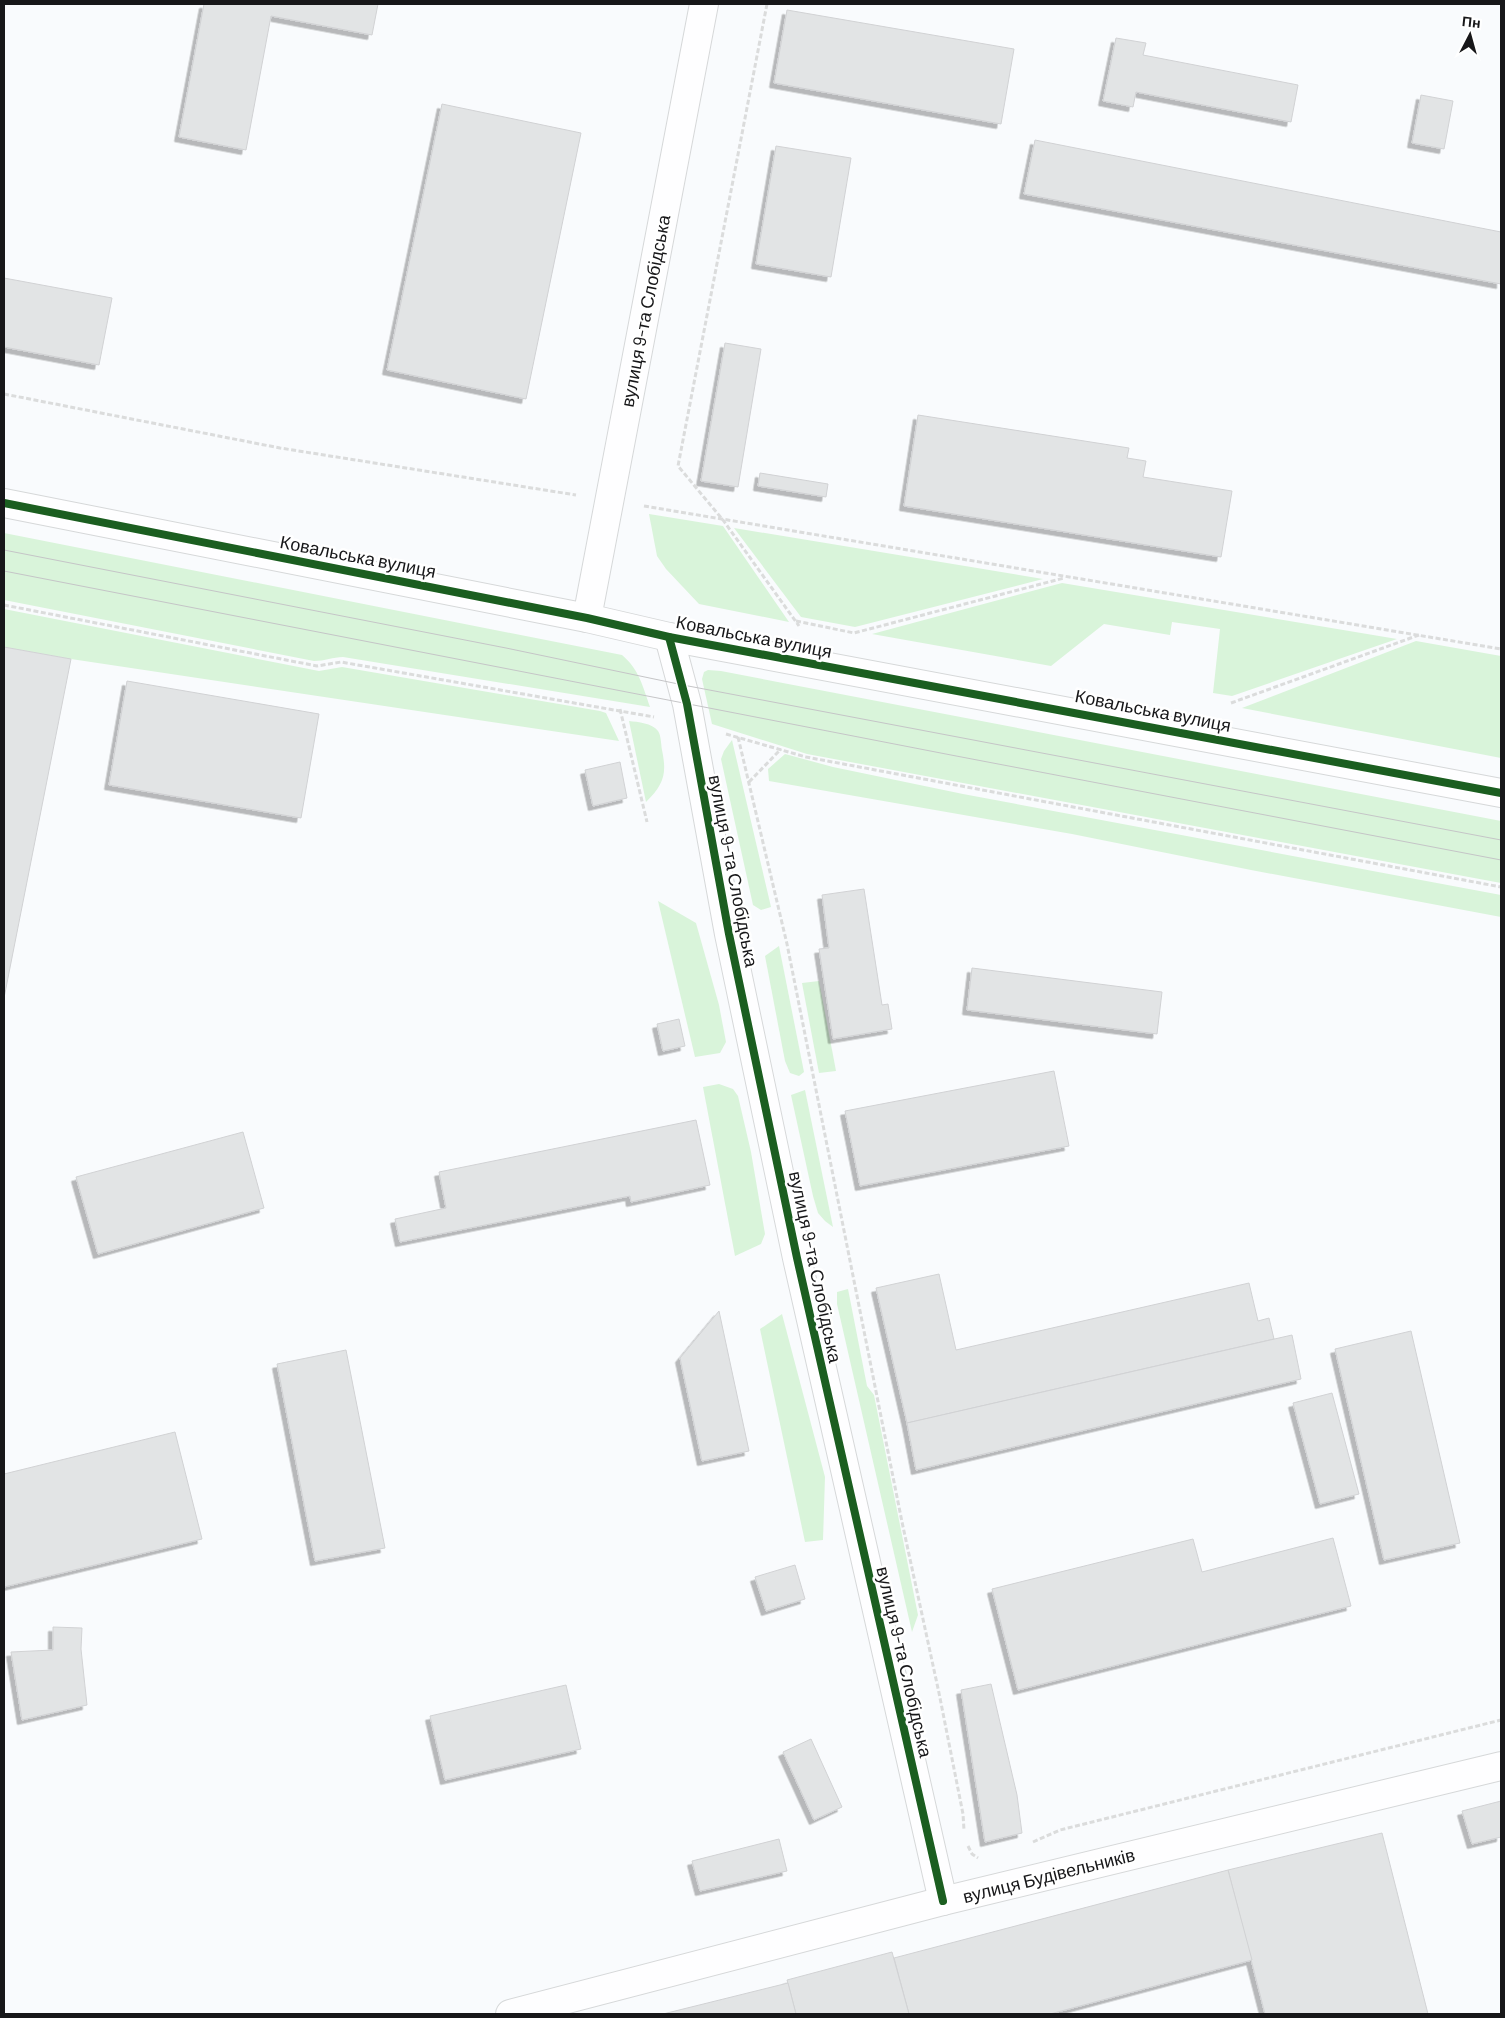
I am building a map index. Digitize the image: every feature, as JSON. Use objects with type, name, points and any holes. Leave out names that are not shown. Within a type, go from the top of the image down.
[{"type":"street","name":"вулиця 9-та Слобідська","points":[[587,618],[704,4]]},
{"type":"street","name":"Ковальська вулиця","points":[[4,503],[587,618],[669,637],[1501,793]]},
{"type":"street","name":"вулиця 9-та Слобідська","points":[[669,637],[687,704],[730,934],[795,1248],[943,1902]]},
{"type":"street","name":"вулиця Будівельників","points":[[510,2014],[943,1902],[1501,1766]]},
{"type":"path","points":[[767,4],[678,466],[723,520],[796,621],[802,633]]},
{"type":"path","points":[[4,394],[280,448],[610,500],[1501,648]]},
{"type":"path","points":[[796,621],[854,633],[1066,577]]},
{"type":"path","points":[[4,605],[317,666],[341,662],[620,710],[647,822]]},
{"type":"path","points":[[1231,703],[1419,635]]},
{"type":"path","points":[[964,1832],[963,1814],[939,1693],[902,1522],[787,944],[738,737],[806,757],[1501,887]]},
{"type":"path","points":[[749,782],[781,749]]},
{"type":"path","points":[[1060,1830],[1501,1720]]},
{"type":"path","points":[[965,1840],[972,1854],[981,1860]]},
{"type":"green space","points":[[649,514],[723,526],[789,622],[699,604],[666,569],[657,556]]},
{"type":"green space","points":[[734,528],[1043,579],[855,627],[801,617]]},
{"type":"green space","points":[[4,533],[622,655],[633,666],[643,685],[650,707],[343,657],[314,661],[4,600]]},
{"type":"green space","points":[[1062,583],[1397,639],[1232,696],[1213,693],[1220,629],[1172,622],[1170,635],[1104,624],[1051,666],[872,634]]},
{"type":"green space","points":[[4,609],[319,671],[342,667],[600,711],[606,713],[619,741],[71,659],[4,647]]},
{"type":"green space","points":[[1416,641],[1501,656],[1501,758],[1242,708]]},
{"type":"green space","points":[[708,670],[1501,821],[1501,883],[807,754],[712,724],[702,679],[704,672]]},
{"type":"green space","points":[[629,721],[652,726],[658,731],[660,737],[664,766],[663,778],[657,790],[646,802]]},
{"type":"green space","points":[[732,740],[771,907],[761,910],[753,905],[721,759]]},
{"type":"green space","points":[[785,754],[833,767],[963,794],[1501,895],[1501,917],[1072,834],[769,781],[768,769]]},
{"type":"green space","points":[[658,901],[696,923],[719,1005],[726,1042],[720,1053],[695,1057]]},
{"type":"green space","points":[[779,946],[804,1072],[799,1076],[790,1073],[785,1061],[765,956]]},
{"type":"green space","points":[[819,981],[836,1071],[819,1073],[802,983]]},
{"type":"green space","points":[[719,1084],[733,1089],[738,1096],[751,1152],[765,1234],[761,1244],[735,1256],[703,1087]]},
{"type":"green space","points":[[805,1090],[833,1227],[818,1213],[791,1095]]},
{"type":"green space","points":[[848,1289],[867,1386],[874,1395],[918,1615],[912,1632],[837,1304],[837,1292]]},
{"type":"green space","points":[[782,1314],[825,1477],[823,1540],[805,1542],[760,1329]]},
{"type":"building","points":[[204,4],[378,4],[372,35],[271,16],[246,150],[179,137]]},
{"type":"building","points":[[787,10],[1014,49],[1001,124],[774,83]]},
{"type":"building","points":[[1116,38],[1146,43],[1143,55],[1298,85],[1291,122],[1136,92],[1133,107],[1103,101]]},
{"type":"building","points":[[1421,95],[1453,101],[1444,149],[1412,143]]},
{"type":"building","points":[[442,104],[581,133],[526,399],[387,370]]},
{"type":"building","points":[[1035,140],[1501,232],[1501,284],[1024,194]]},
{"type":"building","points":[[776,146],[851,158],[831,277],[756,264]]},
{"type":"building","points":[[4,278],[112,298],[99,365],[4,347]]},
{"type":"building","points":[[725,343],[761,349],[738,487],[701,481]]},
{"type":"building","points":[[918,415],[1129,448],[1127,458],[1146,461],[1143,477],[1232,491],[1221,557],[904,506]]},
{"type":"building","points":[[760,473],[828,484],[826,497],[758,486]]},
{"type":"building","points":[[4,647],[71,659],[4,998]]},
{"type":"building","points":[[127,681],[319,714],[301,818],[109,785]]},
{"type":"building","points":[[620,762],[627,798],[593,806],[585,770]]},
{"type":"building","points":[[864,889],[882,1005],[888,1004],[892,1029],[833,1039],[819,949],[829,948],[822,895]]},
{"type":"building","points":[[972,968],[1162,992],[1157,1034],[967,1010]]},
{"type":"building","points":[[679,1019],[685,1046],[663,1051],[657,1024]]},
{"type":"building","points":[[1054,1071],[1069,1146],[860,1186],[845,1111]]},
{"type":"building","points":[[696,1120],[710,1185],[631,1202],[630,1196],[400,1242],[395,1219],[446,1208],[439,1172]]},
{"type":"building","points":[[243,1132],[264,1208],[98,1254],[76,1177]]},
{"type":"building","points":[[939,1274],[956,1350],[1249,1283],[1258,1321],[1269,1318],[1274,1339],[907,1423],[876,1288]]},
{"type":"building","points":[[719,1311],[749,1451],[702,1461],[680,1358]]},
{"type":"building","points":[[1411,1331],[1460,1543],[1384,1560],[1335,1349]]},
{"type":"building","points":[[1292,1335],[1301,1379],[916,1470],[907,1423]]},
{"type":"building","points":[[346,1350],[385,1548],[315,1561],[277,1364]]},
{"type":"building","points":[[1332,1393],[1359,1494],[1320,1504],[1293,1403]]},
{"type":"building","points":[[175,1432],[202,1539],[4,1587],[4,1474]]},
{"type":"building","points":[[1333,1538],[1351,1606],[1018,1690],[992,1589],[1193,1539],[1202,1572]]},
{"type":"building","points":[[795,1565],[805,1599],[766,1611],[755,1577]]},
{"type":"building","points":[[53,1627],[82,1628],[81,1649],[87,1705],[22,1720],[11,1652],[53,1650]]},
{"type":"building","points":[[991,1684],[1017,1795],[1022,1833],[985,1842],[961,1690]]},
{"type":"building","points":[[566,1685],[581,1749],[445,1780],[430,1716]]},
{"type":"building","points":[[811,1739],[842,1807],[814,1820],[783,1752]]},
{"type":"building","points":[[1501,1801],[1501,1837],[1472,1844],[1462,1811]]},
{"type":"building","points":[[1382,1833],[1428,2014],[1265,2014],[1228,1870]]},
{"type":"building","points":[[779,1839],[787,1871],[700,1891],[692,1861]]},
{"type":"building","points":[[1228,1870],[1252,1960],[1050,2014],[909,2014],[894,1958]]},
{"type":"building","points":[[892,1952],[909,2014],[796,2014],[787,1980]]},
{"type":"building","points":[[788,1983],[796,2014],[663,2014]]},
{"type":"tram line","points":[[4,550],[506,648],[683,685],[1501,840]]},
{"type":"tram line","points":[[4,571],[1501,860]]},
{"type":"cycle path","points":[[4,503],[587,618],[669,637],[1501,793]]},
{"type":"cycle path","points":[[669,637],[687,704],[729,934],[797,1258],[943,1901]]}]
